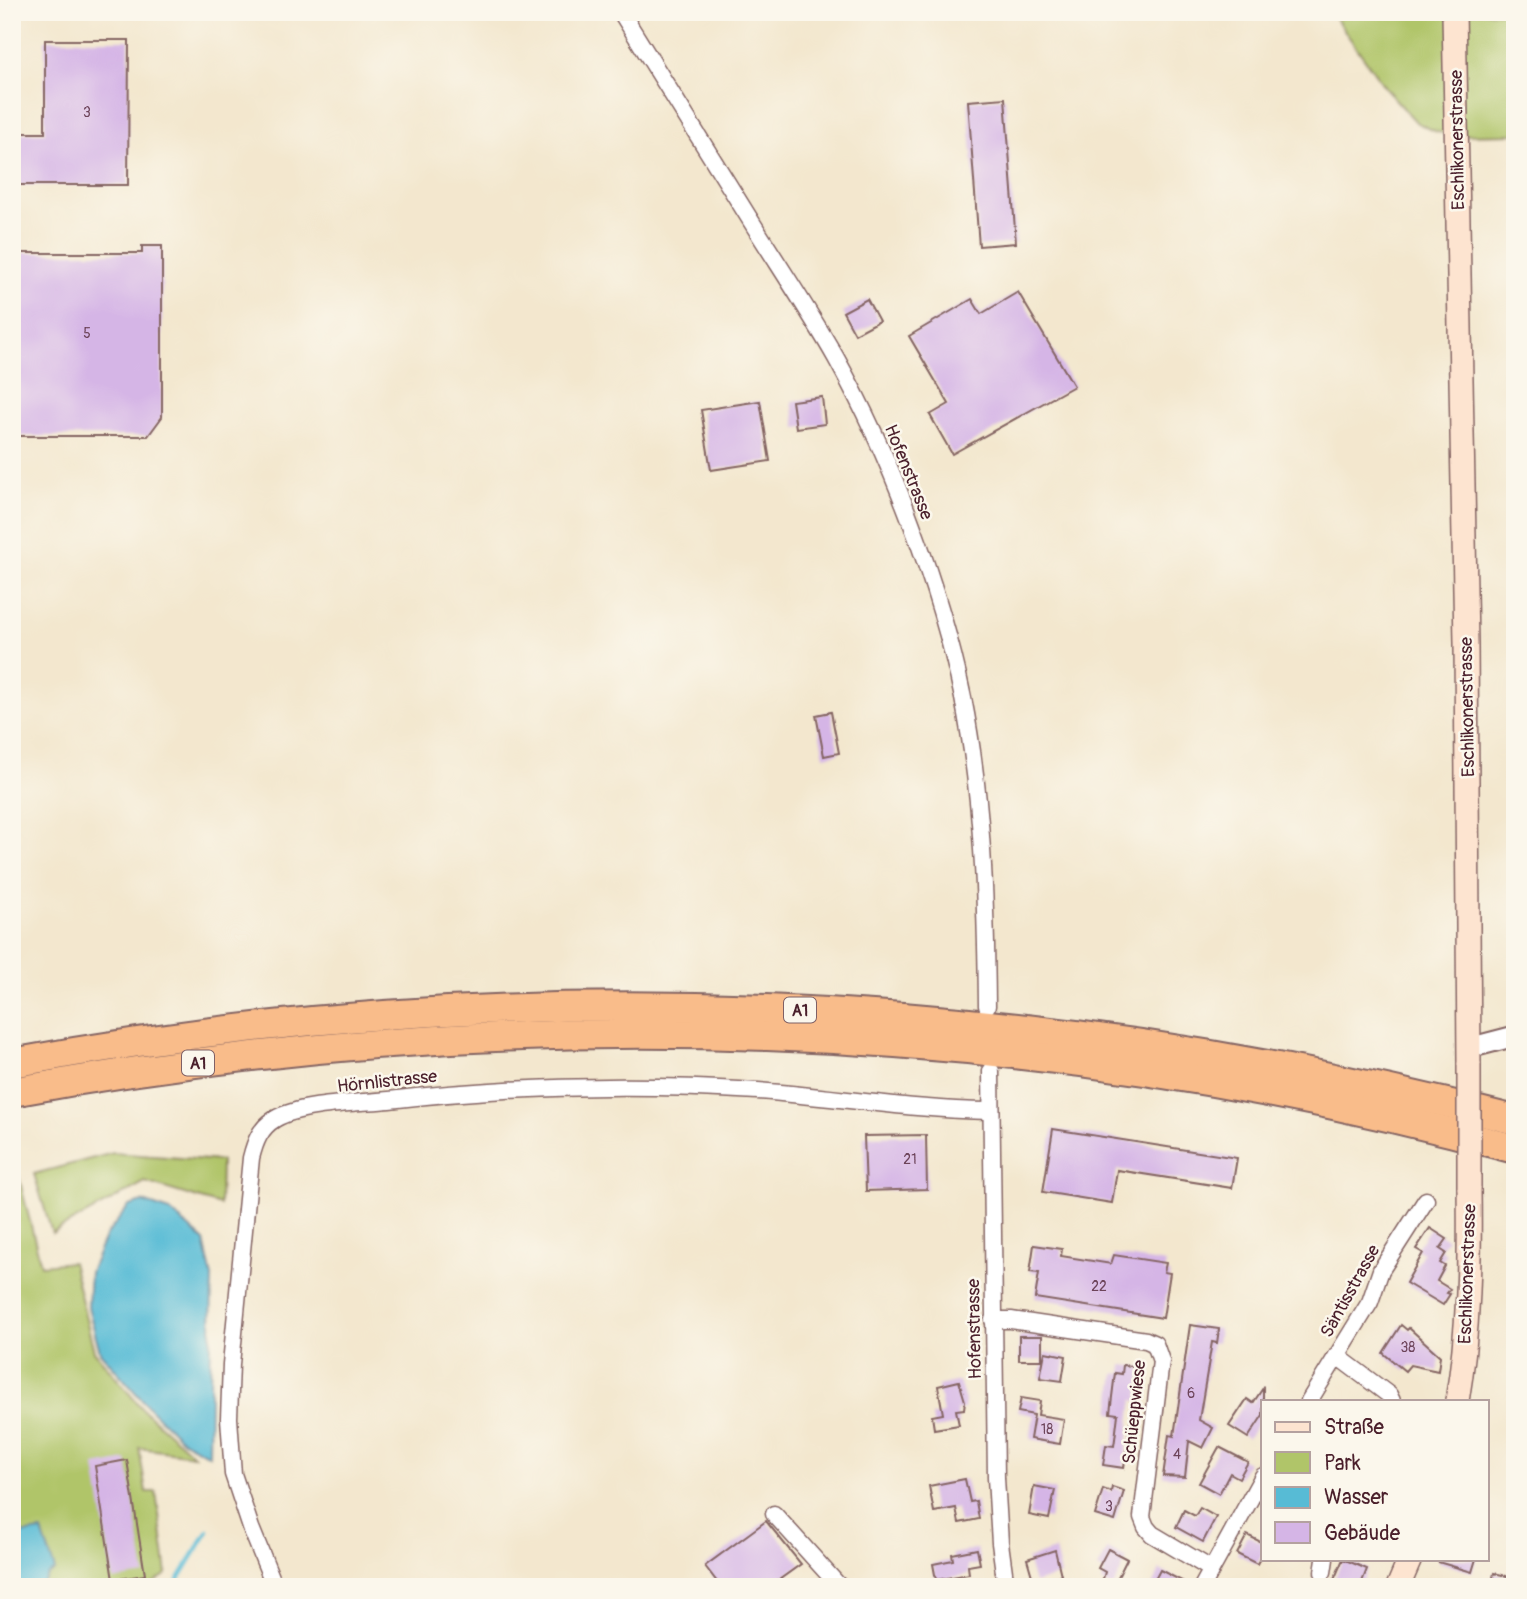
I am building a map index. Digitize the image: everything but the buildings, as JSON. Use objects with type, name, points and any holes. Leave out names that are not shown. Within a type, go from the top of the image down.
[{"type":"highway","name":"A1","points":[[12,1063],[208,1032],[381,1015],[586,1006],[783,1009],[937,1018],[1196,1051],[1362,1083],[1515,1120]]},
{"type":"highway","name":"A1","points":[[12,1092],[181,1065],[384,1044],[588,1035],[770,1037],[996,1053],[1161,1075],[1345,1108],[1515,1149]]},
{"type":"main road","name":"Eschlikonerstrasse","points":[[1454,12],[1461,322],[1469,1057],[1469,1300],[1457,1400]]},
{"type":"main road","points":[[1398,1587],[1410,1560]]},
{"type":"street","name":"Hofenstrasse","points":[[621,12],[836,359],[888,465],[942,616],[962,697],[970,741],[983,862],[987,1006]]},
{"type":"street","points":[[1469,1057],[1515,1036]]},
{"type":"street","name":"Hofenstrasse","points":[[991,1071],[996,1478],[1006,1587]]},
{"type":"street","name":"Hörnlistrasse","points":[[275,1587],[233,1474],[229,1418],[231,1364],[251,1158],[256,1139],[265,1126],[276,1118],[316,1108],[444,1094],[556,1087],[712,1089],[990,1111]]},
{"type":"street","name":"Säntisstrasse","points":[[1310,1400],[1370,1302],[1381,1270],[1426,1200]]},
{"type":"street","name":"Schüeppwiese","points":[[993,1320],[1011,1320],[1146,1340],[1155,1344],[1161,1361],[1142,1517],[1152,1534],[1211,1569]]},
{"type":"street","points":[[1337,1356],[1389,1395],[1392,1400]]},
{"type":"street","points":[[1202,1587],[1261,1480]]},
{"type":"street","points":[[774,1514],[840,1587]]},
{"type":"green space","points":[[1331,12],[1515,12],[1515,134],[1458,135],[1437,132],[1417,123],[1387,90]]},
{"type":"green space","points":[[113,1153],[221,1161],[220,1205],[145,1182],[52,1233],[34,1174]]},
{"type":"green space","points":[[12,1158],[41,1265],[72,1262],[94,1351],[143,1410],[194,1455],[139,1448],[146,1492],[156,1492],[167,1574],[147,1587],[12,1587]]},
{"type":"water","points":[[143,1202],[170,1211],[204,1241],[212,1277],[209,1455],[183,1441],[150,1409],[100,1352],[88,1307],[90,1272],[105,1237],[129,1206]]},
{"type":"water","points":[[42,1531],[55,1570],[47,1575],[41,1587],[18,1587],[12,1578],[12,1535]]},
{"type":"waterway","points":[[174,1587],[208,1531]]}]
